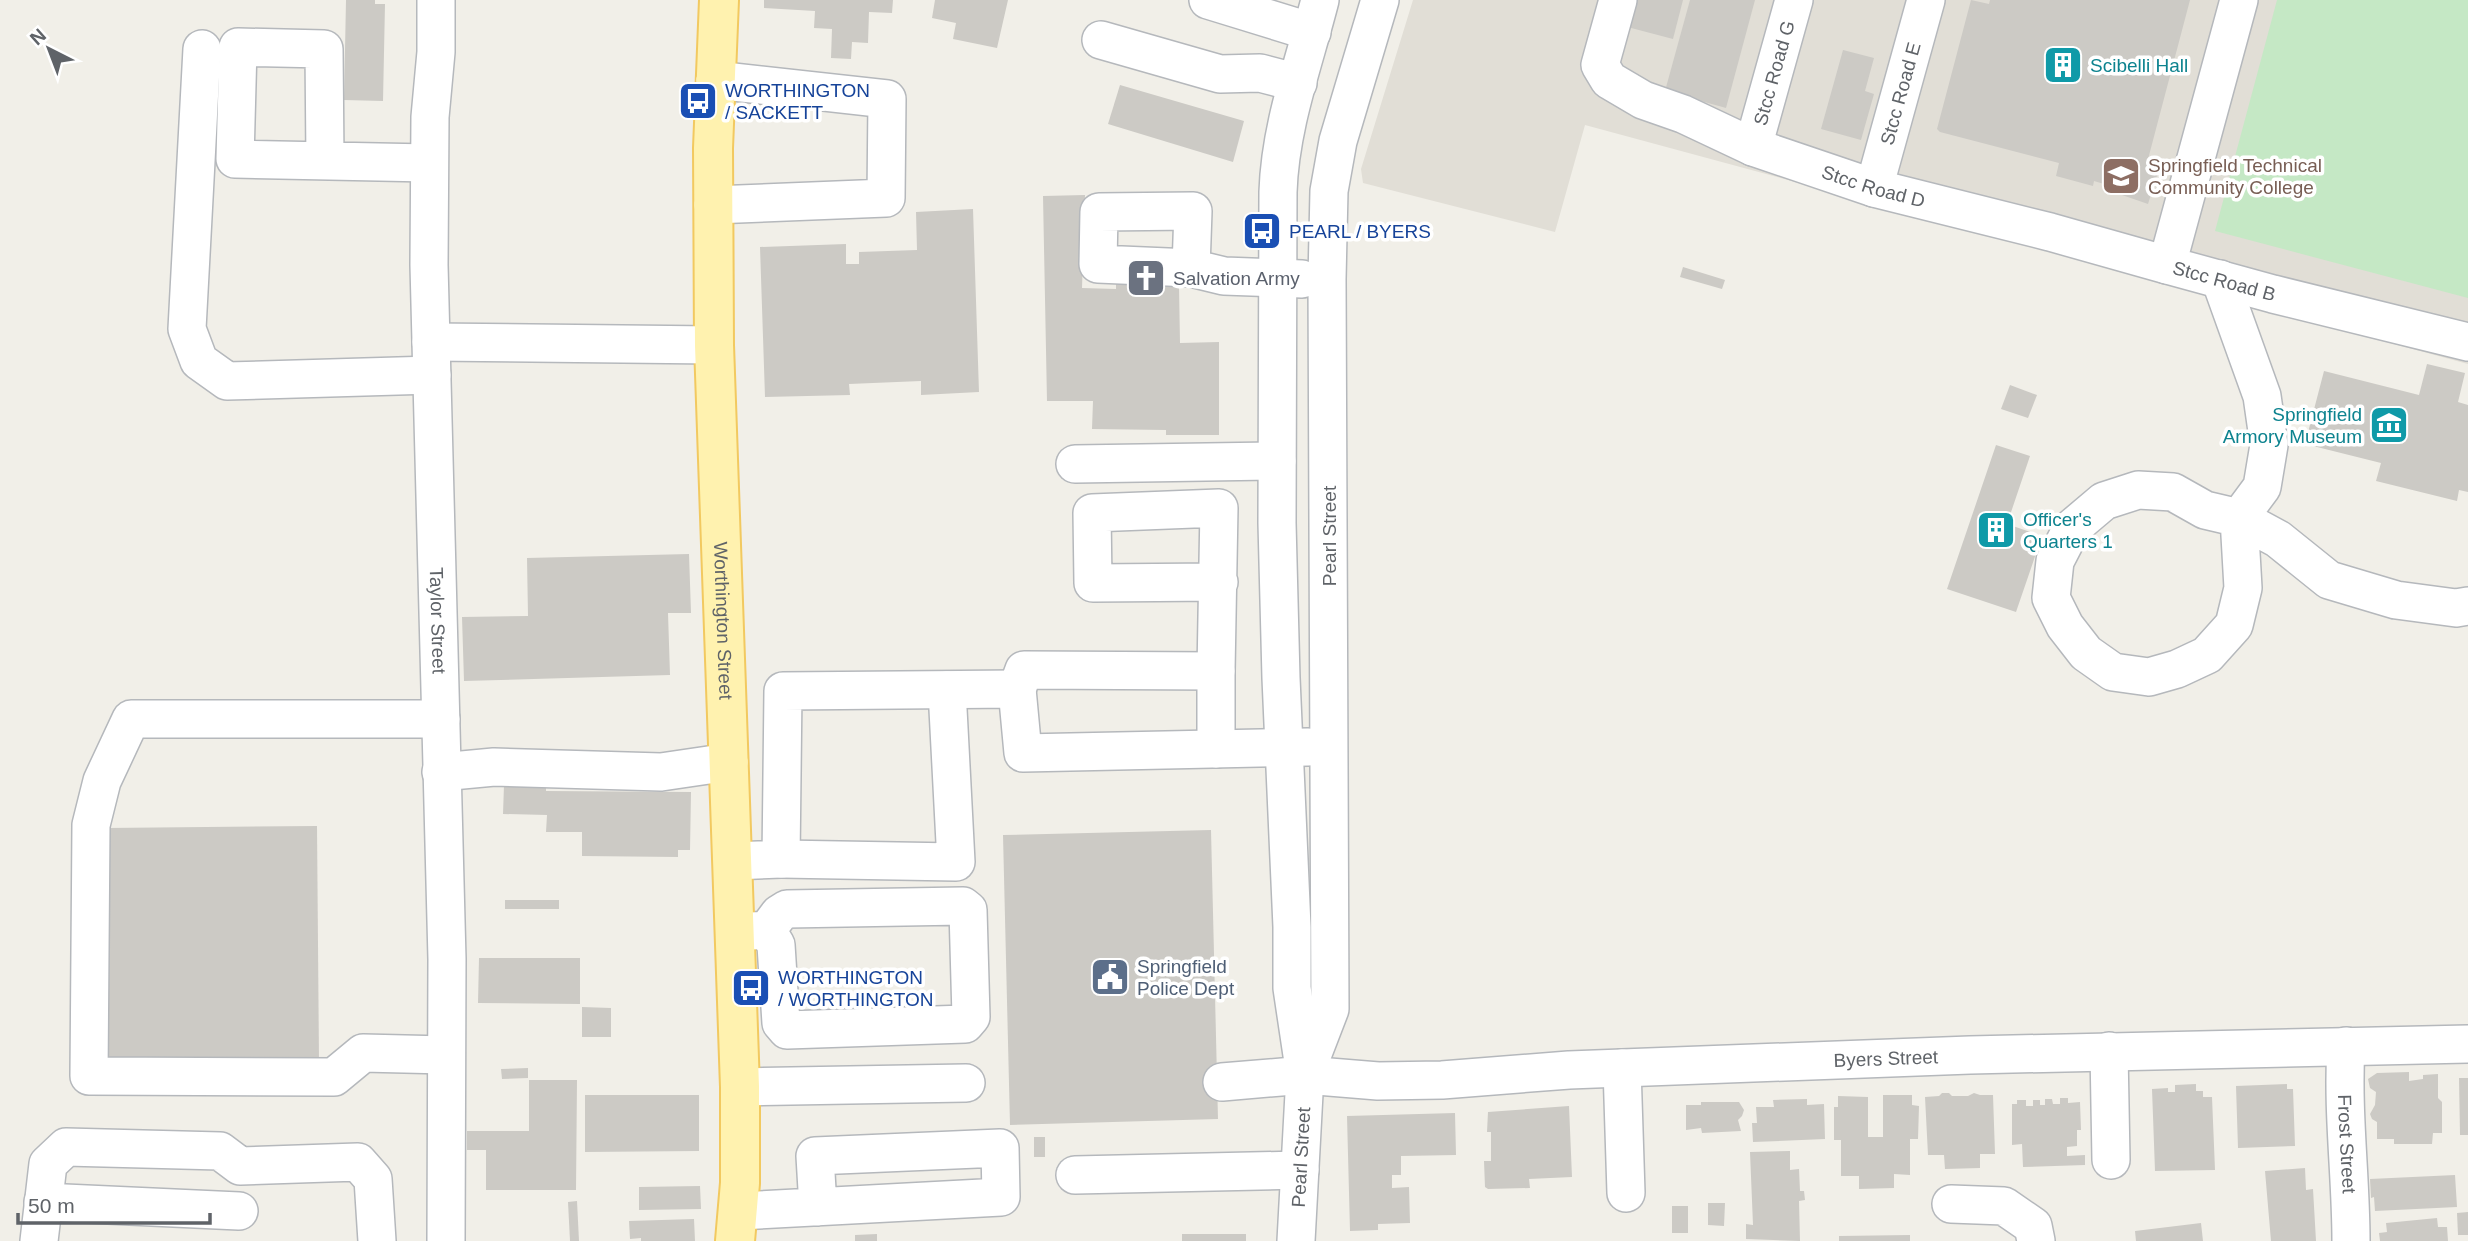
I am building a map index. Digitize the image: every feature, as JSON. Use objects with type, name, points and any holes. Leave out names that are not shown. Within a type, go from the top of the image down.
[{"type":"main road","name":"Worthington Street","points":[[719,0],[713,205],[714,345],[733,861],[751,931],[740,1087],[737,1226]]},
{"type":"street","name":"Taylor Street","points":[[436,0],[436,52],[429,163],[431,358],[447,959],[446,1241]]},
{"type":"street","points":[[1208,0],[1316,16]]},
{"type":"street","name":"Pearl Street","points":[[1305,1075],[1330,1009],[1327,279],[1329,191],[1338,141],[1380,0]]},
{"type":"street","name":"Stcc Road D","points":[[1618,0],[1600,65],[1609,80],[1643,100],[1683,114],[1753,147],[1874,188],[2050,232],[2167,265]]},
{"type":"street","name":"Stcc Road G","points":[[1753,147],[1794,0]]},
{"type":"street","name":"Stcc Road E","points":[[1874,188],[1926,0]]},
{"type":"street","name":"Stcc Road B","points":[[2239,0],[2167,265],[2468,342]]},
{"type":"street","name":"Pearl Street","points":[[1296,1241],[1305,1075],[1292,988],[1293,927],[1283,748],[1277,461],[1279,163],[1283,136],[1316,16]]},
{"type":"street","points":[[1101,40],[1220,74],[1260,73],[1298,83]]},
{"type":"street","points":[[202,49],[187,329],[199,361],[227,381],[431,358],[530,343],[714,345]]},
{"type":"street","points":[[713,205],[886,198],[887,99],[715,80]]},
{"type":"street","points":[[325,161],[429,163]]},
{"type":"street","points":[[1191,268],[1224,276],[1327,279]]},
{"type":"street","points":[[2220,279],[2262,396],[2269,445],[2262,487],[2239,518],[2243,588],[2234,625],[2207,655],[2177,669],[2149,677],[2113,672],[2086,653],[2065,626],[2051,598],[2055,561],[2071,528],[2104,500],[2138,490],[2173,492],[2206,510],[2239,518],[2278,539],[2329,580],[2396,600],[2456,608],[2468,606]]},
{"type":"street","points":[[1075,464],[1277,461]]},
{"type":"street","points":[[1216,749],[1219,582]]},
{"type":"street","points":[[1216,671],[1024,670],[1017,689],[1023,753],[1330,747]]},
{"type":"street","points":[[781,859],[783,691],[1017,689]]},
{"type":"street","points":[[733,861],[781,859],[956,862],[947,690]]},
{"type":"street","points":[[441,719],[131,719],[102,781],[90,825],[89,1076],[334,1077],[363,1053],[446,1055]]},
{"type":"street","points":[[441,772],[494,767],[661,772],[729,762]]},
{"type":"street","points":[[962,906],[968,910],[971,1017],[965,1024],[787,1030],[781,1023],[776,945],[751,931],[787,909],[962,906]]},
{"type":"street","name":"Byers Street","points":[[1222,1082],[1305,1075],[1418,1080],[1622,1068],[2109,1051],[2468,1044]]},
{"type":"street","name":"Frost Street","points":[[2346,1046],[2343,1091],[2351,1200],[2350,1241]]},
{"type":"street","points":[[2109,1051],[2111,1160]]},
{"type":"street","points":[[1622,1068],[1626,1193]]},
{"type":"street","points":[[740,1087],[966,1083]]},
{"type":"street","points":[[39,1241],[48,1164],[66,1147],[220,1150],[240,1166],[358,1162],[373,1179],[377,1241]]},
{"type":"street","points":[[737,1226],[818,1207],[1002,1197],[1000,1148],[816,1156],[818,1207]]},
{"type":"street","points":[[43,1202],[239,1226],[240,1166]]},
{"type":"street","points":[[1075,1175],[1300,1170]]},
{"type":"street","points":[[1951,1204],[2004,1206],[2033,1226],[2036,1241]]},
{"type":"shaded area","name":"Springfield Technical Community College","points":[[1413,0],[2468,0],[2468,364],[1585,125],[1555,232],[1363,183],[1361,169]]},
{"type":"green space","points":[[2277,0],[2468,0],[2468,298],[2215,231]]},
{"type":"building","points":[[346,0],[375,0],[375,4],[385,4],[383,101],[344,100]]},
{"type":"building","points":[[764,0],[893,0],[892,13],[869,12],[868,43],[852,42],[851,59],[831,58],[832,29],[814,28],[815,11],[764,8]]},
{"type":"building","points":[[935,0],[1008,0],[997,48],[953,39],[956,23],[932,18]]},
{"type":"building","points":[[1622,0],[1683,0],[1673,39],[1616,24]]},
{"type":"building","points":[[1690,0],[1755,0],[1726,108],[1665,91]]},
{"type":"building","name":"Scibelli Hall","points":[[1971,0],[1989,4],[1990,0],[2190,0],[2147,163],[2160,166],[2148,204],[2122,195],[2124,190],[2094,181],[2093,186],[2056,176],[2059,163],[1937,129]]},
{"type":"building","points":[[1843,50],[1874,58],[1865,91],[1874,94],[1861,140],[1821,129]]},
{"type":"building","points":[[1120,85],[1244,121],[1233,162],[1108,124]]},
{"type":"building","points":[[1085,195],[1082,288],[1116,289],[1116,282],[1128,282],[1128,287],[1179,286],[1180,343],[1219,342],[1219,435],[1166,435],[1166,430],[1092,429],[1093,401],[1047,401],[1043,196]]},
{"type":"building","points":[[973,209],[979,392],[921,395],[921,381],[849,384],[850,395],[765,397],[760,247],[846,244],[846,264],[859,264],[859,252],[917,250],[916,212]]},
{"type":"building","points":[[1683,267],[1725,280],[1722,289],[1680,277]]},
{"type":"building","name":"Springfield Armory Museum","points":[[2427,364],[2465,373],[2458,402],[2468,405],[2468,492],[2459,490],[2457,501],[2376,481],[2381,463],[2305,444],[2324,371],[2419,395]]},
{"type":"building","points":[[2010,385],[2037,395],[2028,418],[2001,409]]},
{"type":"building","name":"Officer's Quarters 1","points":[[1996,445],[2030,456],[2007,524],[2042,536],[2016,612],[1947,589]]},
{"type":"building","points":[[689,554],[691,613],[668,613],[670,675],[464,681],[462,617],[528,616],[527,558]]},
{"type":"building","points":[[504,785],[546,785],[546,791],[691,792],[690,850],[678,850],[678,857],[582,856],[582,832],[546,832],[547,815],[503,814]]},
{"type":"building","points":[[317,826],[319,1062],[108,1063],[106,828]]},
{"type":"building","name":"Springfield Police Dept","points":[[1211,830],[1218,1119],[1010,1125],[1003,835]]},
{"type":"building","points":[[505,900],[559,900],[559,909],[505,909]]},
{"type":"building","points":[[479,958],[580,958],[580,1004],[478,1003]]},
{"type":"building","points":[[582,1007],[611,1008],[611,1037],[582,1037]]},
{"type":"building","points":[[528,1068],[528,1078],[502,1079],[501,1069]]},
{"type":"building","points":[[2409,1072],[2409,1081],[2423,1079],[2423,1075],[2438,1074],[2442,1133],[2433,1133],[2432,1144],[2394,1144],[2394,1139],[2377,1139],[2377,1122],[2370,1114],[2375,1105],[2376,1092],[2370,1088],[2368,1079],[2377,1073]]},
{"type":"building","points":[[2459,1078],[2468,1078],[2468,1135],[2460,1135]]},
{"type":"building","points":[[529,1080],[577,1080],[576,1190],[486,1190],[486,1150],[467,1150],[467,1131],[529,1131]]},
{"type":"building","points":[[2196,1084],[2196,1091],[2203,1091],[2203,1097],[2212,1097],[2215,1170],[2155,1171],[2152,1089],[2168,1088],[2168,1092],[2175,1092],[2175,1085]]},
{"type":"building","points":[[2287,1084],[2287,1089],[2293,1089],[2295,1146],[2238,1148],[2236,1086]]},
{"type":"building","points":[[1942,1093],[1952,1096],[1968,1096],[1974,1093],[1993,1095],[1995,1154],[1980,1154],[1980,1168],[1945,1169],[1944,1155],[1928,1155],[1925,1097],[1939,1096]]},
{"type":"building","points":[[585,1095],[699,1095],[699,1151],[585,1152]]},
{"type":"building","points":[[1883,1095],[1912,1095],[1912,1105],[1919,1106],[1918,1139],[1910,1139],[1910,1175],[1894,1174],[1894,1188],[1859,1189],[1859,1176],[1841,1176],[1841,1140],[1834,1140],[1834,1107],[1838,1107],[1838,1096],[1868,1097],[1868,1137],[1883,1137]]},
{"type":"building","points":[[2060,1098],[2068,1098],[2068,1103],[2080,1102],[2081,1130],[2077,1130],[2077,1146],[2067,1147],[2067,1156],[2085,1155],[2085,1165],[2023,1167],[2022,1144],[2012,1145],[2012,1104],[2017,1104],[2017,1100],[2026,1100],[2026,1106],[2033,1106],[2033,1100],[2040,1100],[2040,1105],[2045,1105],[2045,1099],[2052,1099],[2053,1104],[2060,1104]]},
{"type":"building","points":[[1807,1099],[1807,1105],[1824,1104],[1825,1139],[1753,1142],[1752,1123],[1757,1123],[1756,1107],[1774,1107],[1773,1100]]},
{"type":"building","points":[[1701,1102],[1739,1102],[1744,1110],[1738,1120],[1741,1131],[1702,1133],[1701,1128],[1686,1130],[1686,1105],[1701,1105]]},
{"type":"building","points":[[1569,1106],[1572,1177],[1529,1179],[1530,1188],[1485,1187],[1484,1161],[1491,1161],[1491,1132],[1487,1132],[1488,1112]]},
{"type":"building","points":[[1455,1113],[1456,1155],[1401,1156],[1401,1175],[1392,1175],[1392,1188],[1409,1187],[1410,1223],[1378,1224],[1378,1230],[1350,1231],[1347,1116]]},
{"type":"building","points":[[1034,1137],[1045,1137],[1045,1157],[1034,1157]]},
{"type":"building","points":[[1790,1151],[1790,1170],[1799,1169],[1800,1191],[1804,1191],[1805,1200],[1799,1201],[1800,1241],[1746,1239],[1746,1224],[1753,1225],[1750,1152]]},
{"type":"building","points":[[2305,1168],[2306,1190],[2313,1189],[2316,1241],[2271,1241],[2265,1171]]},
{"type":"building","points":[[2455,1175],[2457,1207],[2375,1211],[2370,1179]]},
{"type":"building","points":[[700,1186],[701,1209],[639,1210],[639,1187]]},
{"type":"building","points":[[577,1201],[579,1241],[570,1241],[568,1202]]},
{"type":"building","points":[[1708,1203],[1725,1203],[1724,1226],[1708,1225]]},
{"type":"building","points":[[1672,1206],[1688,1206],[1688,1233],[1672,1233]]},
{"type":"building","points":[[2468,1212],[2468,1235],[2458,1235],[2457,1213]]},
{"type":"building","points":[[2437,1218],[2438,1227],[2447,1227],[2448,1241],[2380,1241],[2379,1233],[2387,1232],[2386,1223]]},
{"type":"building","points":[[694,1219],[695,1241],[630,1239],[629,1221]]},
{"type":"building","points":[[2201,1223],[2203,1241],[2136,1241],[2135,1231]]},
{"type":"building","points":[[877,1234],[877,1241],[855,1241],[855,1235]]},
{"type":"building","points":[[1182,1234],[1246,1234],[1246,1241],[1182,1241]]},
{"type":"building","points":[[1910,1235],[1910,1241],[1839,1241],[1839,1236]]},
{"type":"place","name":"Scibelli Hall","points":[[2063,65]]},
{"type":"place","name":"WORTHINGTON / SACKETT","points":[[698,101]]},
{"type":"place","name":"Springfield Technical Community College","points":[[2121,176]]},
{"type":"place","name":"PEARL / BYERS","points":[[1262,231]]},
{"type":"place","name":"Salvation Army","points":[[1146,278]]},
{"type":"place","name":"Springfield Armory Museum","points":[[2389,425]]},
{"type":"place","name":"Officer's Quarters 1","points":[[1996,530]]},
{"type":"place","name":"Springfield Police Dept","points":[[1110,977]]},
{"type":"place","name":"WORTHINGTON / WORTHINGTON","points":[[751,988]]}]
